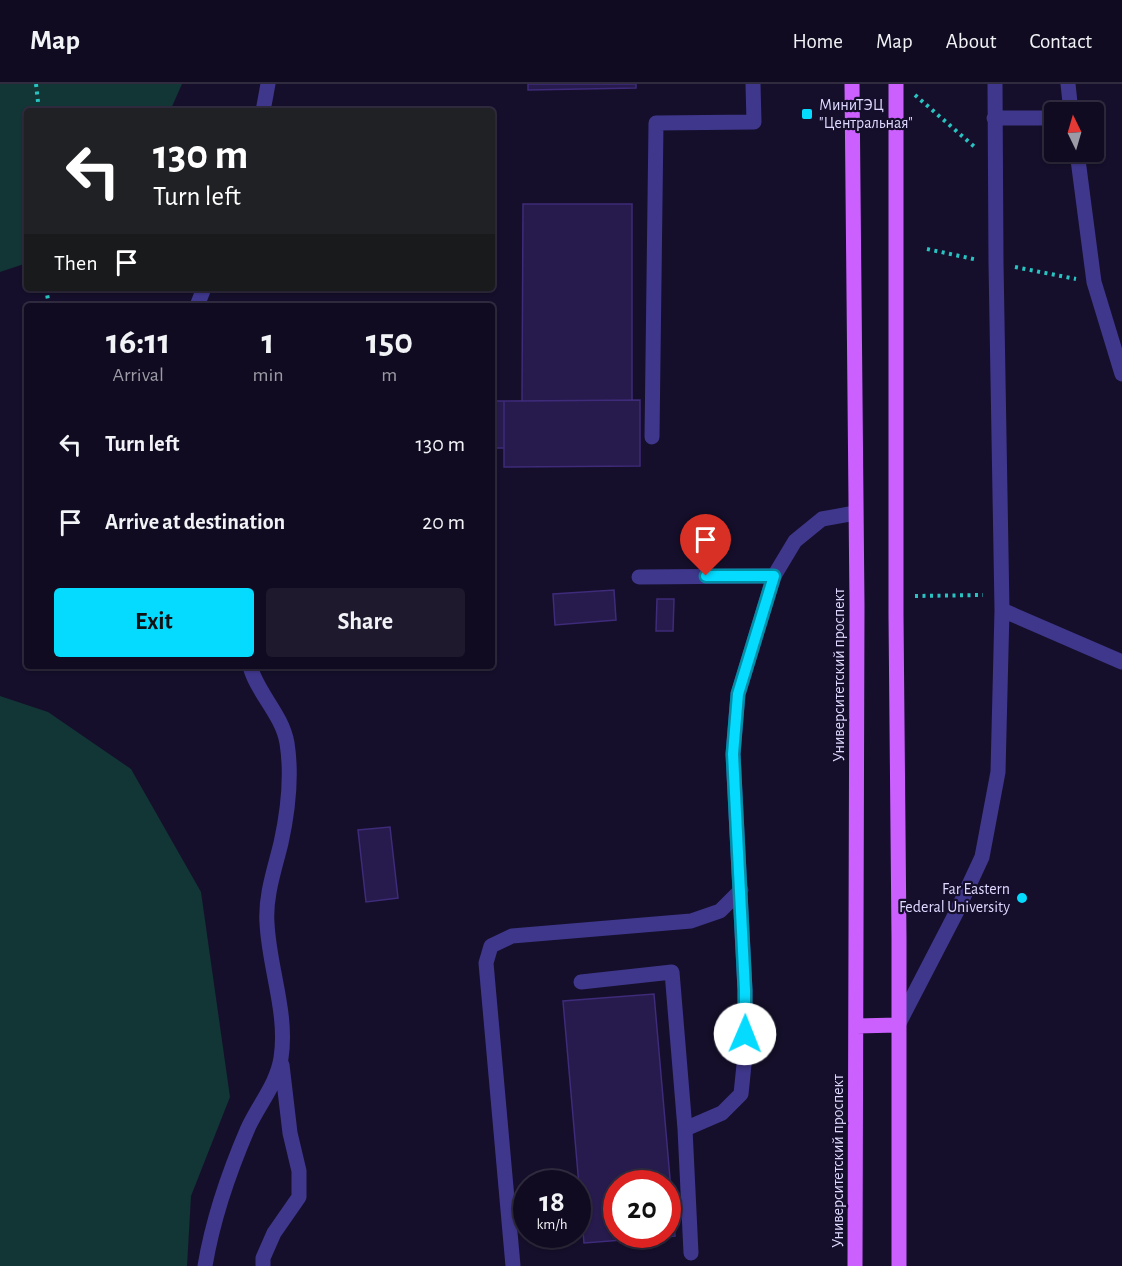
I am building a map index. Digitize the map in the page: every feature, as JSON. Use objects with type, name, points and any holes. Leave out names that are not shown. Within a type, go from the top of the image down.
[{"type":"main road","name":"Университетский проспект","points":[[852,84],[858,886],[855,1266]]},
{"type":"main road","points":[[899,1266],[900,938],[896,615],[903,87]]},
{"type":"main road","points":[[856,1026],[898,1025]]},
{"type":"street","points":[[264,108],[268,84]]},
{"type":"street","points":[[652,437],[657,123],[754,122],[753,84]]},
{"type":"street","points":[[898,1025],[956,913],[981,857],[998,772],[1002,602],[995,84]]},
{"type":"street","points":[[1068,84],[1070,102]]},
{"type":"street","points":[[994,118],[1044,118]]},
{"type":"street","points":[[1078,162],[1094,282],[1122,374]]},
{"type":"street","points":[[685,1129],[723,1113],[741,1094],[745,1055],[745,990],[733,754],[738,694],[774,576],[795,541],[822,519],[855,513]]},
{"type":"street","points":[[639,577],[774,576]]},
{"type":"street","points":[[1002,602],[1122,662]]},
{"type":"street","points":[[251,669],[252,675],[274,709],[287,742],[288,795],[282,840],[270,889],[267,921],[270,955],[283,1032],[281,1059],[290,1133],[299,1171],[299,1197],[274,1233],[263,1258],[263,1266]]},
{"type":"street","points":[[513,1266],[486,963],[491,946],[512,936],[691,921],[720,911],[741,890]]},
{"type":"street","points":[[581,982],[672,972],[685,1129],[691,1253]]},
{"type":"street","points":[[205,1266],[215,1218],[231,1171],[250,1125],[273,1085],[281,1059]]},
{"type":"path","points":[[36,84],[39,108]]},
{"type":"path","points":[[903,87],[995,165]]},
{"type":"path","points":[[915,596],[1002,602]]},
{"type":"green space","points":[[0,84],[182,84],[171,108],[24,108],[24,264],[0,272]]},
{"type":"green space","points":[[0,696],[48,712],[131,769],[201,892],[230,1097],[191,1196],[187,1266],[0,1266]]},
{"type":"building","points":[[528,84],[636,84],[636,88],[528,90]]},
{"type":"building","points":[[523,204],[632,204],[632,400],[522,401]]},
{"type":"building","points":[[640,400],[640,466],[504,467],[504,401]]},
{"type":"building","points":[[495,401],[504,401],[504,448],[495,448]]},
{"type":"building","points":[[614,590],[616,620],[555,625],[553,594]]},
{"type":"building","points":[[657,599],[674,599],[673,631],[656,631]]},
{"type":"building","points":[[390,827],[398,898],[366,902],[358,830]]},
{"type":"building","points":[[654,994],[669,1170],[603,1170],[603,1242],[591,1242],[591,1170],[578,1170],[563,1001]]},
{"type":"place","name":"МиниТЭЦ \"Центральная\"","points":[[807,114]]},
{"type":"place","name":"Far Eastern Federal University","points":[[1022,898]]},
{"type":"route","points":[[706,576],[774,576],[738,694],[733,754],[741,890],[745,1034]]}]
